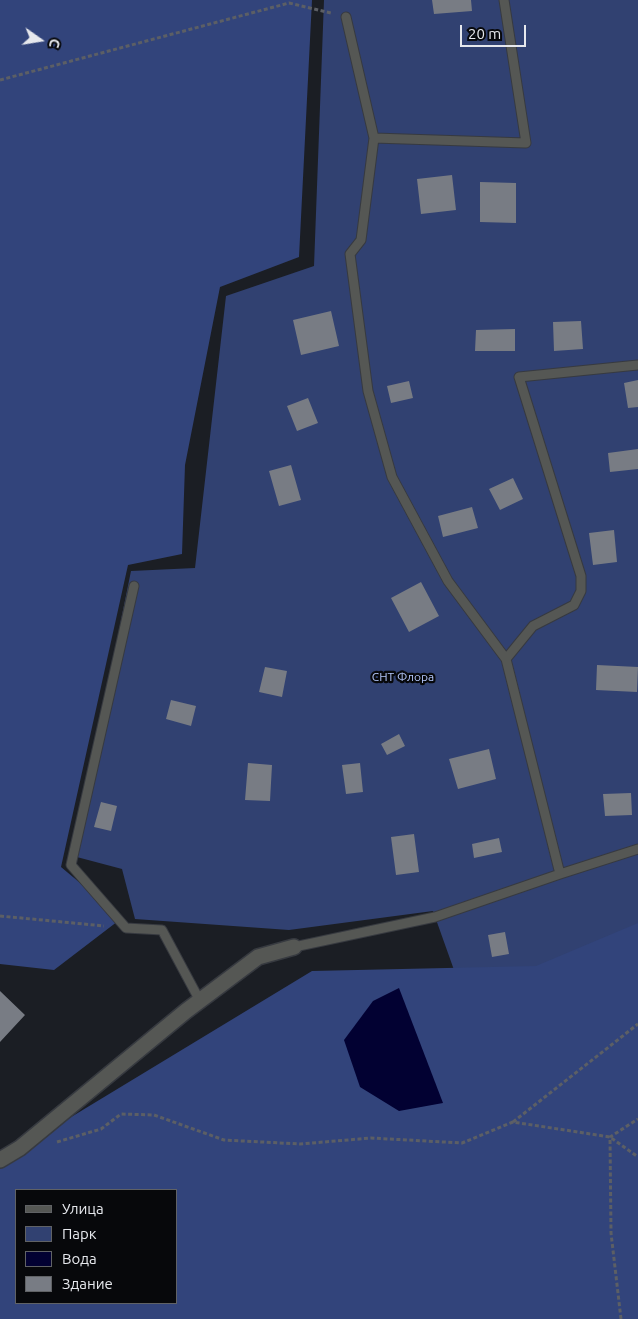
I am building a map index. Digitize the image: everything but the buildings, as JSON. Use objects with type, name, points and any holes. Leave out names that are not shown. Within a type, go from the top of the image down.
[{"type":"street","points":[[0,1160],[20,1148],[200,1001],[258,957],[294,946]]},
{"type":"lane","points":[[374,138],[526,143],[504,0]]},
{"type":"lane","points":[[346,17],[374,138],[361,240],[350,254],[368,391],[392,477],[448,582],[506,659],[560,874]]},
{"type":"lane","points":[[506,659],[533,626],[574,604],[581,591],[581,576],[519,377],[638,365]]},
{"type":"lane","points":[[134,586],[71,865],[126,928],[162,930],[200,1001]]},
{"type":"lane","points":[[294,946],[435,917],[638,849]]},
{"type":"path","points":[[0,80],[289,3],[346,17]]},
{"type":"path","points":[[0,916],[126,928]]},
{"type":"path","points":[[56,1142],[101,1129],[121,1114],[154,1115],[224,1140],[300,1144],[371,1138],[462,1143],[513,1122],[638,1024]]},
{"type":"path","points":[[610,1137],[638,1119]]},
{"type":"path","points":[[513,1122],[610,1137],[638,1157]]},
{"type":"path","points":[[610,1137],[611,1232],[621,1319]]},
{"type":"green space","name":"СНТ Флора","points":[[324,0],[638,0],[638,950],[459,984],[433,911],[289,930],[135,919],[122,869],[73,856],[131,571],[195,568],[226,296],[314,266]]},
{"type":"shaded area","points":[[0,0],[312,0],[299,257],[220,287],[185,465],[182,554],[128,565],[61,867],[122,918],[54,970],[0,964]]},
{"type":"shaded area","points":[[638,923],[638,1319],[0,1319],[0,1168],[20,1148],[312,971],[536,966]]},
{"type":"water","points":[[399,988],[443,1103],[399,1111],[360,1087],[344,1040],[373,1001]]}]
